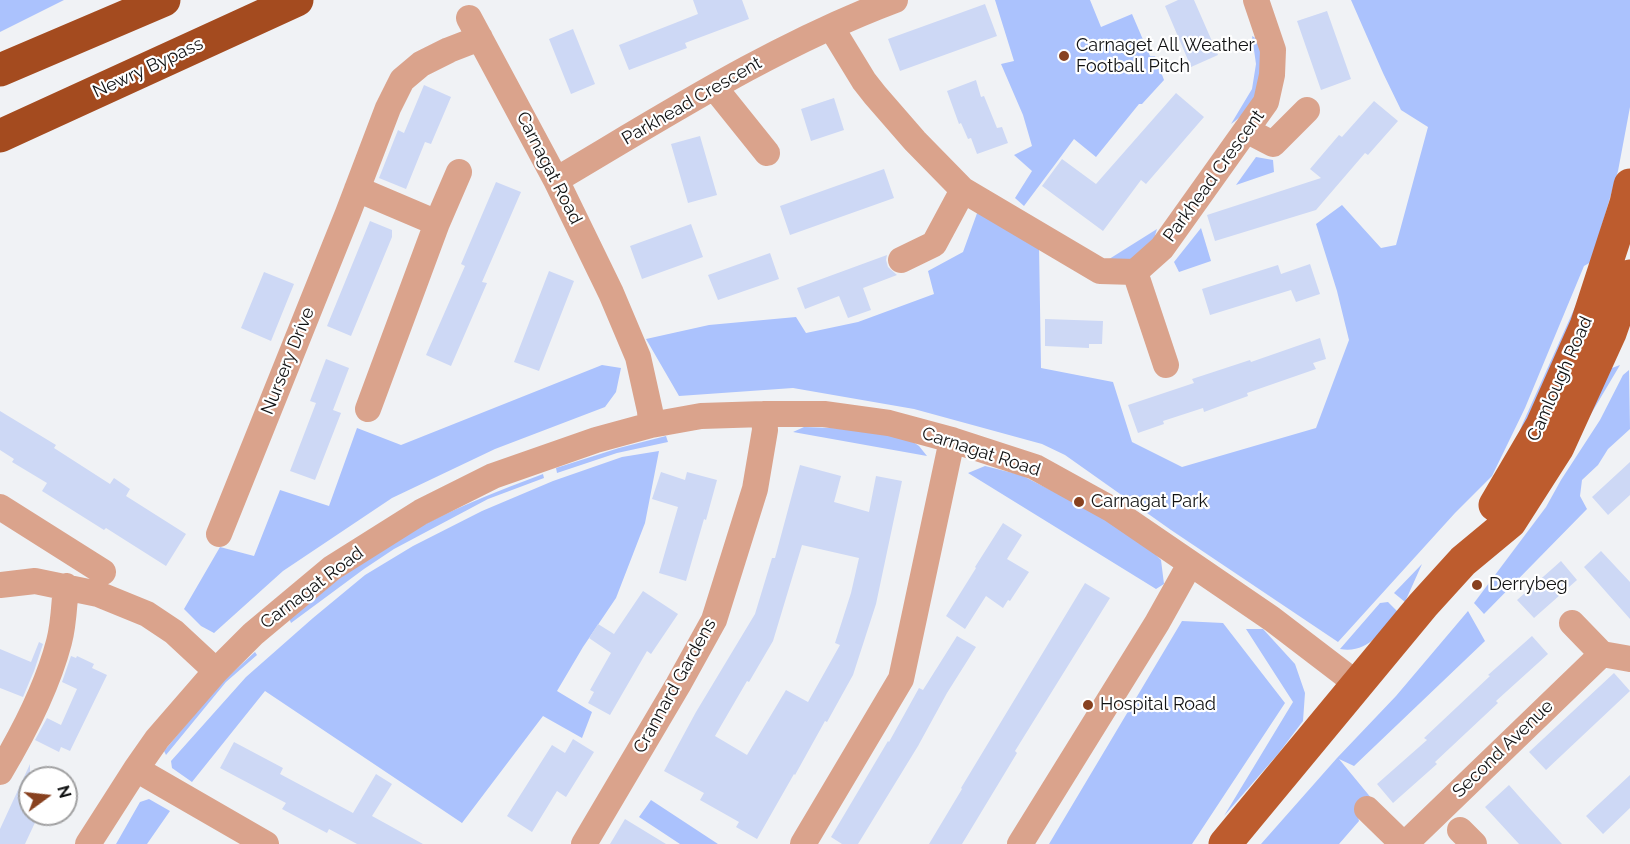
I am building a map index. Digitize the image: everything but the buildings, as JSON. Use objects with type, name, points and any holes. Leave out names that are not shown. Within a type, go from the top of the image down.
[{"type":"highway","points":[[0,70],[164,0]]},
{"type":"highway","name":"Newry Bypass","points":[[0,136],[297,0]]},
{"type":"main road","name":"Camlough Road","points":[[1608,334],[1623,214],[1630,185]]},
{"type":"main road","name":"Camlough Road","points":[[1225,844],[1423,605],[1463,561],[1542,425],[1608,334],[1630,276]]},
{"type":"street","name":"Parkhead Crescent","points":[[556,180],[770,56],[895,0]]},
{"type":"street","name":"Parkhead Crescent","points":[[1136,272],[1162,248],[1266,102],[1272,75],[1273,50],[1256,0]]},
{"type":"street","points":[[831,27],[875,95],[915,141],[963,190],[1100,271],[1136,272],[1166,365]]},
{"type":"street","name":"Carnagat Road","points":[[475,28],[556,180],[611,293],[638,357],[651,425]]},
{"type":"street","name":"Nursery Drive","points":[[219,534],[388,108],[402,80],[421,64],[449,50],[475,28]]},
{"type":"street","points":[[714,87],[767,153]]},
{"type":"street","points":[[1246,130],[1273,144],[1307,110]]},
{"type":"street","points":[[368,409],[437,223],[459,172]]},
{"type":"street","points":[[357,189],[437,223]]},
{"type":"street","points":[[901,260],[934,244],[963,190]]},
{"type":"street","name":"Crannard Gardens","points":[[584,844],[714,620],[755,489],[765,430],[764,414]]},
{"type":"street","name":"Carnagat Road","points":[[88,844],[157,739],[216,671],[253,633],[332,568],[421,512],[493,476],[596,440],[651,425],[701,416],[824,414],[889,423],[952,440],[1035,467],[1110,509],[1272,619],[1356,686]]},
{"type":"street","points":[[803,844],[901,679],[952,440]]},
{"type":"street","points":[[0,507],[103,572]]},
{"type":"street","points":[[1020,844],[1157,623],[1190,564]]},
{"type":"street","points":[[0,585],[35,580],[98,594],[147,614],[174,632],[216,671]]},
{"type":"street","points":[[0,772],[20,739],[48,677],[60,640],[66,586]]},
{"type":"street","points":[[1572,623],[1602,654],[1630,659]]},
{"type":"street","name":"Second Avenue","points":[[1404,844],[1602,654]]},
{"type":"street","points":[[136,769],[266,844]]},
{"type":"street","points":[[1367,809],[1404,844]]},
{"type":"shaded area","points":[[0,0],[64,0],[0,32]]},
{"type":"shaded area","points":[[995,0],[1090,0],[1101,27],[1132,14],[1150,56],[1155,56],[1164,80],[1142,104],[1139,104],[1096,157],[1074,139],[1024,206],[1015,198],[1032,171],[1014,155],[1032,146],[1023,115],[1001,64],[1014,61]]},
{"type":"shaded area","points":[[1351,0],[1630,0],[1630,107],[1618,171],[1591,262],[1584,266],[1525,408],[1492,476],[1455,513],[1338,642],[1171,530],[1065,455],[1042,444],[914,409],[793,388],[679,396],[646,339],[709,325],[796,317],[806,333],[858,322],[934,294],[928,271],[963,252],[980,205],[1039,245],[1041,368],[1113,382],[1132,442],[1182,467],[1316,428],[1349,340],[1337,291],[1316,224],[1342,205],[1381,248],[1396,245],[1428,127],[1401,110]]},
{"type":"shaded area","points":[[1252,36],[1259,42],[1260,47],[1262,66],[1259,86],[1246,111],[1231,124],[1252,89],[1256,64]]},
{"type":"shaded area","points":[[1256,157],[1273,160],[1274,172],[1236,185]]},
{"type":"shaded area","points":[[1201,228],[1211,261],[1179,272],[1174,262]]},
{"type":"shaded area","points":[[1157,229],[1153,242],[1127,262],[1106,261]]},
{"type":"shaded area","points":[[1585,285],[1557,360],[1512,452],[1522,425]]},
{"type":"shaded area","points":[[602,365],[621,368],[616,392],[605,407],[495,449],[392,498],[283,571],[214,633],[201,626],[184,609],[220,547],[254,556],[280,490],[329,506],[357,428],[401,445]]},
{"type":"shaded area","points":[[1620,365],[1550,483],[1612,368]]},
{"type":"shaded area","points":[[1629,370],[1630,429],[1608,449],[1598,465],[1582,480],[1580,496],[1587,509],[1484,614],[1474,603],[1546,507],[1600,420],[1623,375]]},
{"type":"shaded area","points":[[804,427],[859,429],[909,439],[927,456],[793,432]]},
{"type":"shaded area","points":[[666,436],[668,442],[617,453],[557,473],[556,468]]},
{"type":"shaded area","points":[[659,451],[645,523],[616,598],[557,691],[592,712],[582,738],[543,716],[462,823],[265,691],[192,782],[172,768],[171,761],[246,677],[365,575],[413,546],[482,511],[553,481],[622,457]]},
{"type":"shaded area","points":[[985,466],[1021,475],[1088,509],[1143,542],[1161,560],[1164,584],[1156,589],[968,473]]},
{"type":"shaded area","points":[[543,474],[544,478],[488,499],[394,549],[291,623],[289,618],[348,572],[389,544],[454,510]]},
{"type":"shaded area","points":[[1422,564],[1405,602],[1394,593]]},
{"type":"shaded area","points":[[1388,602],[1399,613],[1380,634],[1358,648],[1340,649],[1380,603]]},
{"type":"shaded area","points":[[1468,611],[1485,641],[1354,766],[1339,759],[1372,799],[1357,812],[1359,821],[1339,844],[1261,844],[1337,758],[1396,696]]},
{"type":"shaded area","points":[[1182,621],[1223,623],[1285,703],[1192,844],[1049,844]]},
{"type":"shaded area","points":[[1246,629],[1263,629],[1295,664],[1305,693],[1303,721],[1278,754],[1224,816],[1293,702]]},
{"type":"shaded area","points":[[255,652],[257,655],[226,682],[166,755],[164,751],[221,683]]},
{"type":"shaded area","points":[[149,799],[170,811],[147,844],[116,844],[140,802]]},
{"type":"shaded area","points":[[651,800],[718,844],[680,844],[639,817]]},
{"type":"place","name":"Carnaget All Weather Football Pitch","points":[[1064,56]]},
{"type":"place","name":"Carnagat Park","points":[[1079,502]]},
{"type":"place","name":"Derrybeg","points":[[1477,585]]},
{"type":"place","name":"Hospital Road","points":[[1088,705]]}]
